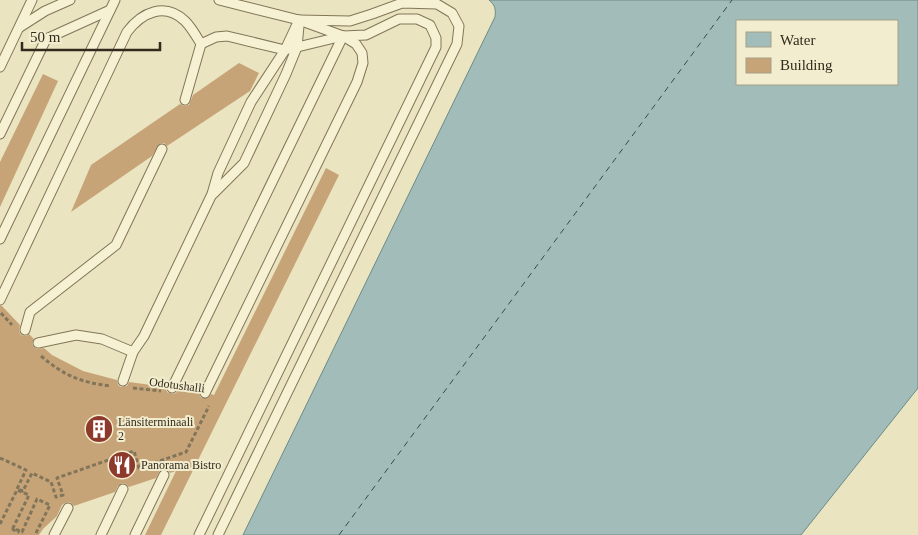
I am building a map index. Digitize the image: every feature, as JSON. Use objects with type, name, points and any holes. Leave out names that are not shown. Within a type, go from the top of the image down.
[{"type":"lane","points":[[0,67],[32,0]]},
{"type":"lane","points":[[20,27],[45,10],[70,0]]},
{"type":"lane","points":[[0,239],[115,0]]},
{"type":"lane","points":[[205,393],[357,82],[363,63],[362,53],[356,44],[343,36],[299,20],[219,0]]},
{"type":"lane","points":[[218,535],[457,44],[459,26],[452,13],[438,4],[402,3],[350,21],[299,20]]},
{"type":"lane","points":[[0,134],[46,39],[110,10]]},
{"type":"lane","points":[[0,300],[127,32],[133,24],[150,12],[162,11],[174,14],[191,28],[201,44],[186,100]]},
{"type":"lane","points":[[199,535],[436,47],[436,38],[430,25],[417,19],[399,19],[366,35],[343,36],[285,50],[227,36],[216,37],[201,44]]},
{"type":"lane","points":[[212,194],[244,163],[297,47],[299,20]]},
{"type":"lane","points":[[121,385],[133,352],[144,336],[212,194],[218,173],[251,102],[285,50],[299,20]]},
{"type":"lane","points":[[172,388],[343,36]]},
{"type":"lane","points":[[21,330],[30,312],[116,245],[162,149]]},
{"type":"lane","points":[[37,347],[76,335],[102,338],[133,352]]},
{"type":"lane","points":[[135,535],[164,475]]},
{"type":"lane","points":[[101,535],[123,489]]},
{"type":"lane","points":[[54,535],[68,508]]},
{"type":"path","points":[[0,312],[21,330]]},
{"type":"path","name":"Odotushalli","points":[[37,347],[41,356],[70,376],[86,382],[121,385],[162,392]]},
{"type":"path","name":"Odotushalli","points":[[0,458],[26,470],[17,488],[23,491],[32,473],[51,482],[56,497],[63,495],[57,478],[134,451],[139,468],[186,452],[209,406]]},
{"type":"path","points":[[0,524],[17,490],[29,495],[13,528],[15,530],[22,532],[37,499],[50,505],[35,535]]},
{"type":"water","points":[[489,0],[918,0],[918,388],[801,535],[243,535],[495,17],[495,7]]},
{"type":"building","points":[[239,63],[259,73],[250,91],[167,146],[164,143],[159,144],[152,156],[71,212],[91,165],[180,104],[184,106],[189,105],[193,95]]},
{"type":"building","points":[[43,74],[58,81],[0,207],[0,162]]},
{"type":"building","name":"Länsiterminaali 2","points":[[326,168],[339,175],[161,535],[145,535],[176,471],[170,473],[164,469],[160,470],[156,478],[129,487],[122,483],[115,492],[74,506],[70,502],[65,503],[62,505],[57,516],[39,535],[0,535],[0,306],[20,325],[19,331],[21,335],[26,336],[29,334],[34,339],[32,344],[34,347],[37,349],[44,348],[52,355],[83,371],[117,380],[118,385],[121,387],[127,386],[129,382],[166,387],[167,392],[172,394],[176,393],[178,389],[199,392],[202,398],[208,398],[211,394],[214,395]]},
{"type":"ferry route","points":[[339,535],[732,0]]},
{"type":"place","name":"Länsiterminaali 2","points":[[99,429]]},
{"type":"place","name":"Panorama Bistro","points":[[122,465]]}]
